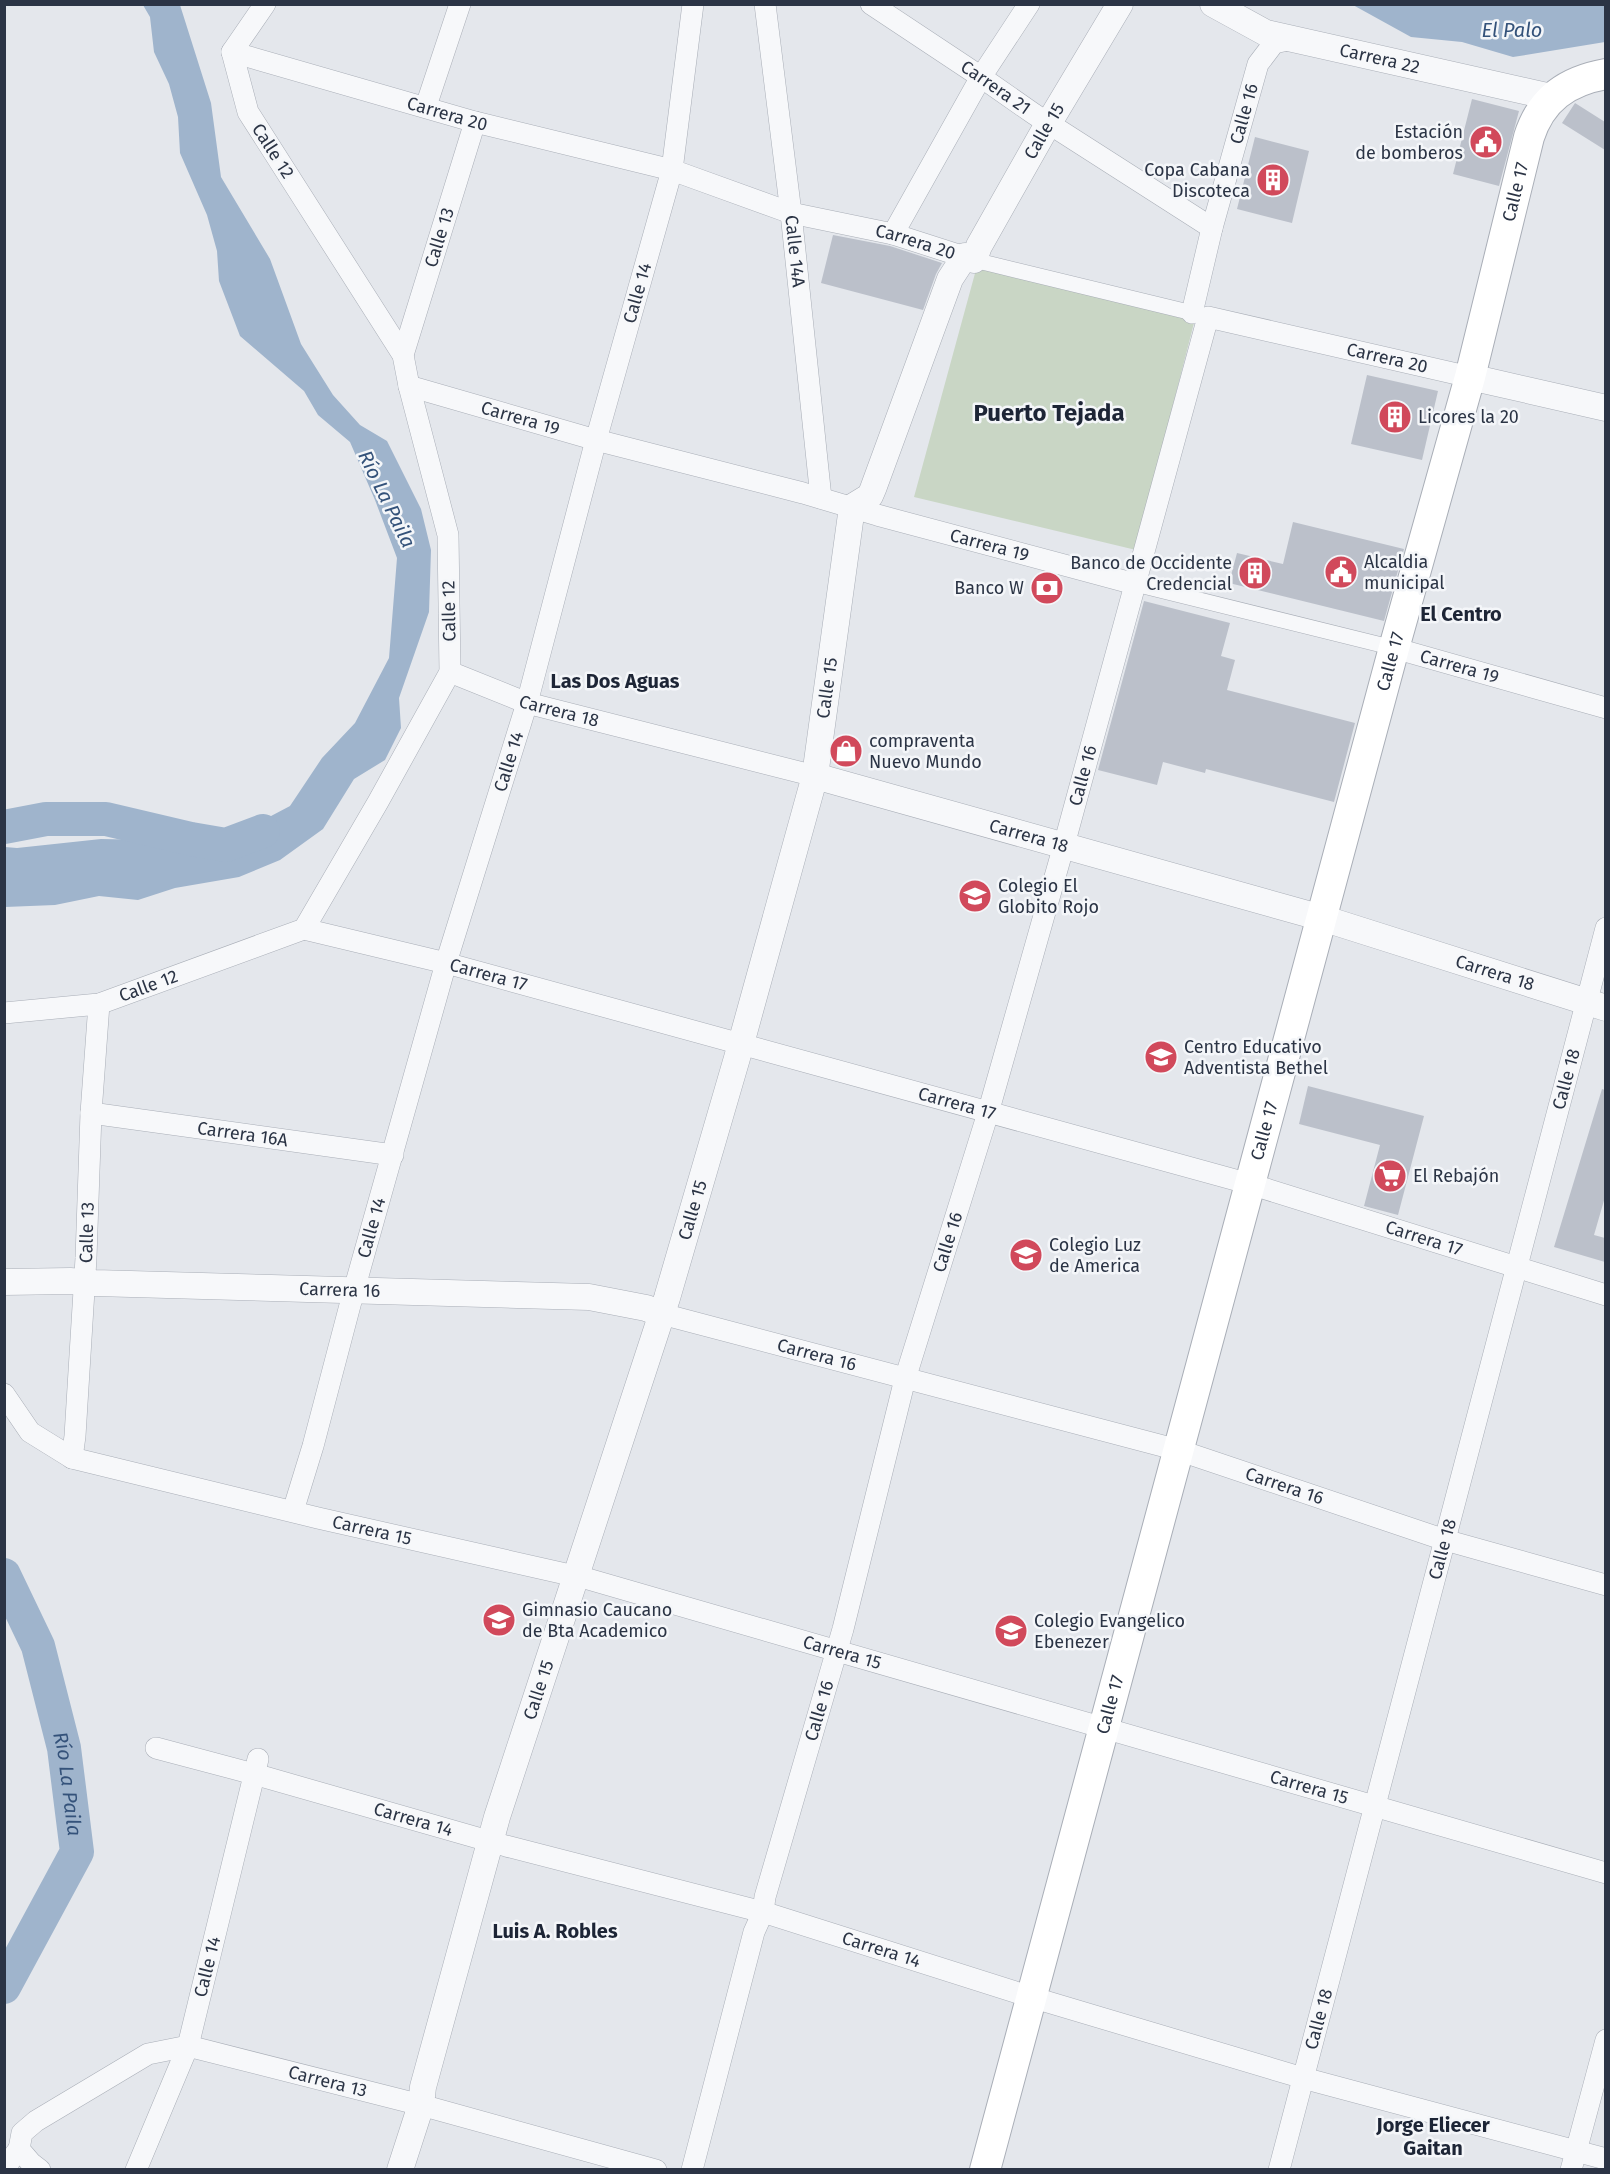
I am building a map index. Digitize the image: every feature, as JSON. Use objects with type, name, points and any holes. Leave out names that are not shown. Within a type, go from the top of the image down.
[{"type":"main road","points":[[1551,97],[1585,78],[1605,74]]},
{"type":"main road","name":"Calle 17","points":[[984,2169],[1394,648],[1470,377],[1529,137],[1534,121],[1551,97]]},
{"type":"street","points":[[232,51],[266,4]]},
{"type":"street","points":[[426,106],[460,4]]},
{"type":"street","name":"Calle 14","points":[[293,1511],[446,963],[527,703],[596,440],[672,170],[693,4]]},
{"type":"street","name":"Calle 14A","points":[[765,4],[791,213],[821,498]]},
{"type":"street","name":"Carrera 21","points":[[871,4],[1212,228]]},
{"type":"street","points":[[893,234],[981,77],[1029,4]]},
{"type":"street","name":"Calle 15","points":[[400,2169],[421,2105],[423,2087],[484,1862],[662,1314],[815,776],[852,507],[870,496],[950,279],[979,246],[1120,4]]},
{"type":"street","name":"Carrera 22","points":[[1214,4],[1266,33],[1551,97]]},
{"type":"street","points":[[1252,26],[1259,37],[1258,64]]},
{"type":"street","name":"Calle 16","points":[[692,2169],[754,1932],[763,1912],[765,1897],[837,1652],[905,1379],[988,1113],[1135,584],[1200,315],[1212,228],[1258,64],[1274,43],[1292,39]]},
{"type":"street","name":"Carrera 20","points":[[232,51],[475,122],[672,170],[791,213],[893,234],[969,258],[1200,315],[1605,408]]},
{"type":"street","name":"Calle 12","points":[[4,1013],[99,1004],[304,929],[450,672],[448,535],[403,355],[248,112],[232,51]]},
{"type":"street","name":"Calle 13","points":[[403,355],[475,122]]},
{"type":"street","name":"Carrera 19","points":[[409,386],[596,440],[821,498],[1135,584],[1394,648],[1605,708]]},
{"type":"street","name":"Carrera 18","points":[[450,672],[527,703],[815,776],[1064,844],[1322,918],[1596,1005]]},
{"type":"street","name":"Calle 18","points":[[1279,2169],[1516,1268],[1596,1005],[1605,928]]},
{"type":"street","name":"Carrera 17","points":[[304,929],[446,963],[1250,1184],[1605,1295]]},
{"type":"street","name":"Calle 13","points":[[72,1458],[85,1282],[91,1113],[99,1004]]},
{"type":"street","name":"Carrera 16A","points":[[91,1113],[393,1155]]},
{"type":"street","name":"Carrera 16","points":[[4,1282],[70,1281],[589,1297],[646,1308],[905,1379],[1178,1450],[1445,1540],[1605,1585]]},
{"type":"street","name":"Carrera 15","points":[[4,1394],[30,1432],[72,1458],[575,1577],[1605,1873]]},
{"type":"street","name":"Carrera 14","points":[[156,1748],[256,1766],[492,1842],[763,1912],[1031,1997],[1574,2160],[1605,2160]]},
{"type":"street","name":"Calle 14","points":[[136,2169],[188,2046],[256,1766]]},
{"type":"street","points":[[1574,2160],[1605,2040]]},
{"type":"street","name":"Carrera 13","points":[[7,2169],[22,2133],[36,2121],[148,2054],[188,2046],[421,2105],[656,2169]]},
{"type":"street","points":[[19,2144],[31,2163],[40,2169]]},
{"type":"green space","points":[[977,266],[1195,319],[1136,550],[914,497]]},
{"type":"water","points":[[143,5],[180,5],[211,103],[221,177],[270,259],[301,344],[333,395],[360,425],[387,441],[421,509],[431,550],[429,612],[399,698],[401,728],[385,760],[354,779],[323,829],[280,860],[239,877],[175,888],[138,900],[99,896],[55,905],[5,907],[5,847],[17,848],[101,839],[151,840],[183,848],[218,844],[290,806],[322,758],[355,723],[389,658],[397,558],[350,442],[318,415],[304,391],[240,336],[219,281],[217,251],[207,215],[180,153],[178,117],[169,84],[154,52],[150,17]]},
{"type":"water","name":"El Palo","points":[[1353,5],[1605,5],[1605,42],[1513,57],[1462,42],[1411,37]]},
{"type":"building","name":"Estación de bomberos","points":[[1472,99],[1519,111],[1499,186],[1453,174]]},
{"type":"building","points":[[1575,103],[1605,122],[1605,150],[1562,123]]},
{"type":"building","name":"Copa Cabana Discoteca","points":[[1255,137],[1309,151],[1292,223],[1237,209]]},
{"type":"building","points":[[833,235],[890,246],[942,263],[923,310],[821,283]]},
{"type":"building","name":"Licores la 20","points":[[1367,375],[1438,391],[1422,460],[1351,444]]},
{"type":"building","name":"Alcaldia municipal","points":[[1293,522],[1404,549],[1384,621],[1229,583],[1237,553],[1283,564]]},
{"type":"building","points":[[1144,601],[1230,623],[1221,656],[1235,660],[1227,690],[1355,723],[1334,802],[1206,769],[1205,773],[1163,762],[1157,785],[1098,770]]},
{"type":"building","name":"El Rebajón","points":[[1308,1086],[1424,1116],[1398,1215],[1364,1206],[1380,1145],[1299,1124]]},
{"type":"building","points":[[1602,1089],[1605,1090],[1605,1197],[1594,1235],[1605,1238],[1605,1262],[1554,1247]]},
{"type":"waterway","name":"Río La Paila","points":[[4,827],[46,819],[106,819],[226,845],[263,831]]},
{"type":"waterway","name":"Río La Paila","points":[[4,1575],[38,1646],[64,1748],[77,1852],[4,1987]]},
{"type":"place","name":"Estación de bomberos","points":[[1486,142]]},
{"type":"place","name":"Copa Cabana Discoteca","points":[[1273,180]]},
{"type":"place","name":"Licores la 20","points":[[1395,417]]},
{"type":"place","name":"Alcaldia municipal","points":[[1341,572]]},
{"type":"place","name":"Banco de Occidente Credencial","points":[[1255,573]]},
{"type":"place","name":"Banco W","points":[[1047,588]]},
{"type":"place","name":"compraventa Nuevo Mundo","points":[[846,751]]},
{"type":"place","name":"Colegio El Globito Rojo","points":[[975,896]]},
{"type":"place","name":"Centro Educativo Adventista Bethel","points":[[1161,1057]]},
{"type":"place","name":"El Rebajón","points":[[1390,1176]]},
{"type":"place","name":"Colegio Luz de America","points":[[1026,1255]]},
{"type":"place","name":"Gimnasio Caucano de Bta Academico","points":[[499,1620]]},
{"type":"place","name":"Colegio Evangelico Ebenezer","points":[[1011,1631]]},
{"type":"district","name":"Puerto Tejada","points":[[1049,413]]},
{"type":"district","name":"El Centro","points":[[1461,614]]},
{"type":"district","name":"Las Dos Aguas","points":[[615,681]]},
{"type":"district","name":"Luis A. Robles","points":[[555,1931]]},
{"type":"district","name":"Jorge Eliecer Gaitan","points":[[1433,2136]]}]
